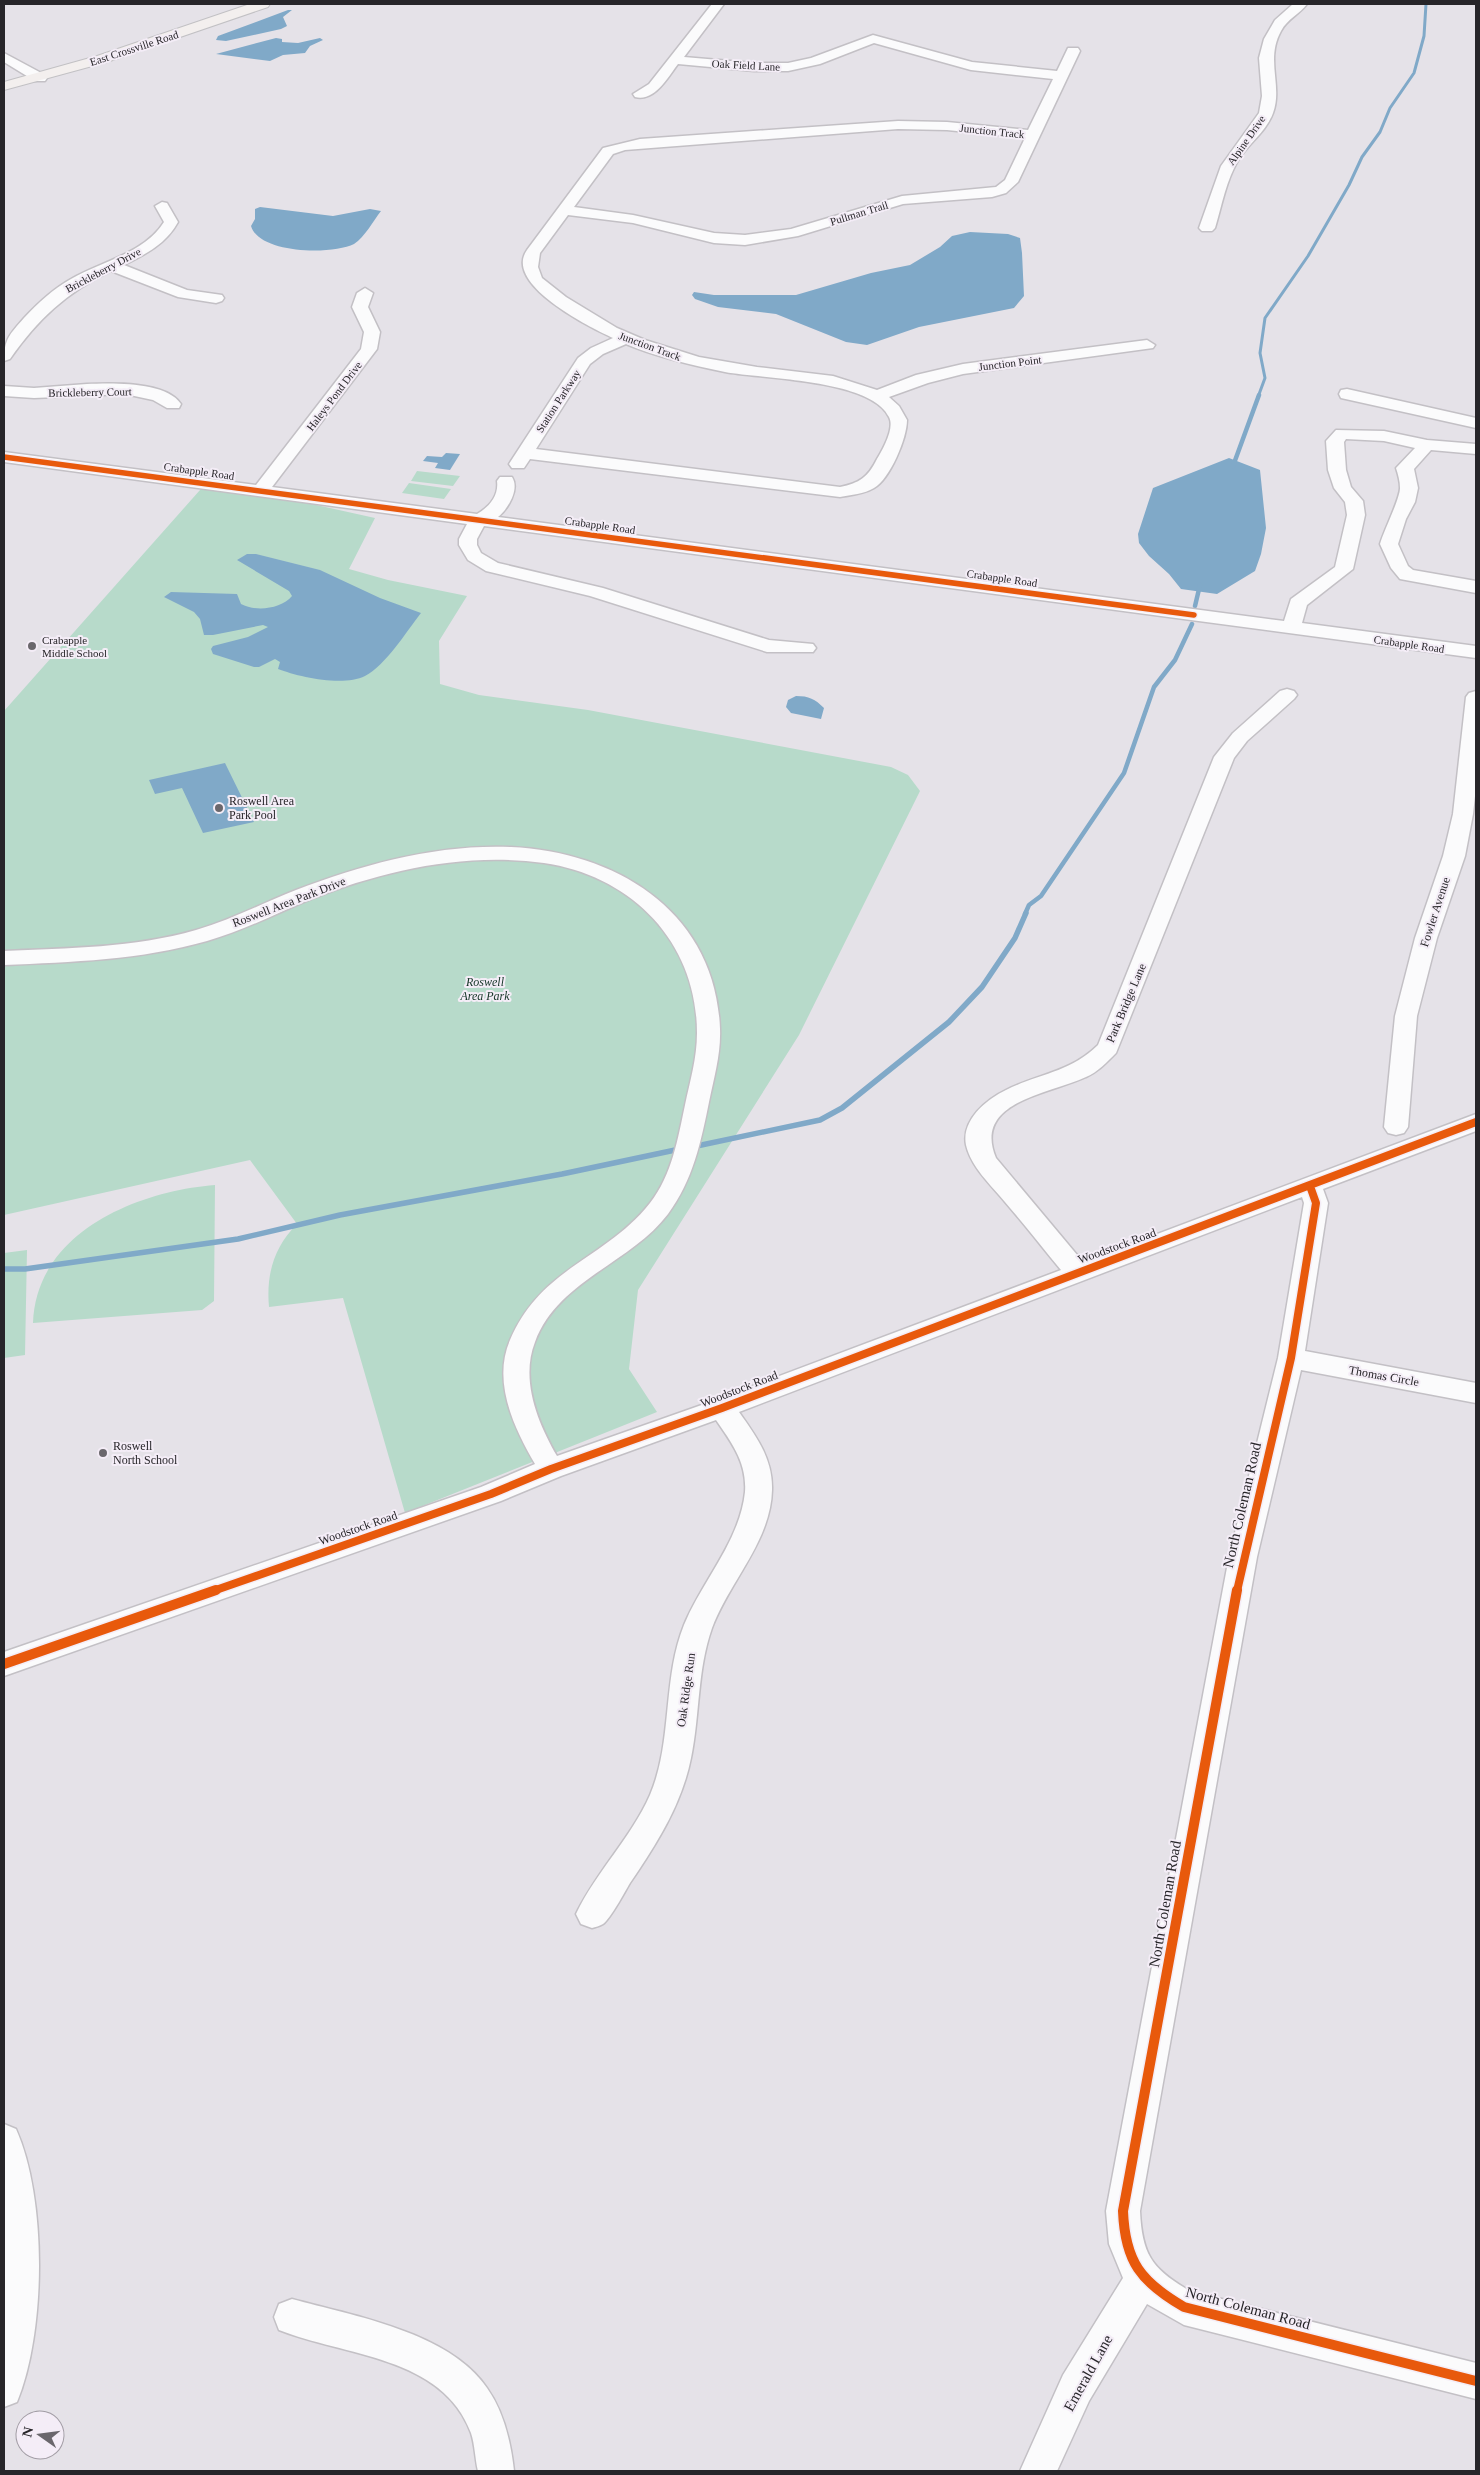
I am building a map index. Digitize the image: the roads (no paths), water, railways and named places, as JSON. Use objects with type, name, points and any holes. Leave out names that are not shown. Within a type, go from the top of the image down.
[{"type":"main road","name":"East Crossville Road","points":[[4,86],[237,4]]},
{"type":"main road","name":"East Crossville Road","points":[[4,77],[34,74],[146,45],[263,4]]},
{"type":"street","points":[[640,94],[654,87],[718,4]]},
{"type":"street","points":[[1278,4],[1298,5]]},
{"type":"street","name":"Alpine Drive","points":[[1207,228],[1228,166],[1258,128],[1266,112],[1270,91],[1266,59],[1273,31],[1281,19],[1298,5]]},
{"type":"street","name":"Oak Field Lane","points":[[675,60],[754,67],[788,66],[814,61],[873,39],[971,66],[1061,76]]},
{"type":"street","name":"Pullman Trail","points":[[563,210],[632,219],[714,238],[745,240],[776,237],[902,200],[981,195],[1000,190],[1011,182],[1073,51]]},
{"type":"street","points":[[4,57],[34,74]]},
{"type":"street","name":"Junction Track","points":[[525,453],[823,491],[858,489],[876,478],[899,430],[899,421],[895,413],[876,396],[837,382],[698,362],[660,352],[599,325],[545,289],[531,272],[529,263],[532,253],[604,155],[614,148],[631,144],[898,125],[947,126],[1034,135]]},
{"type":"street","name":"Brickleberry Drive","points":[[4,356],[14,340],[57,296],[84,278],[142,250],[160,238],[170,227],[171,222],[162,206]]},
{"type":"street","points":[[110,265],[184,294],[216,298]]},
{"type":"street","name":"Haleys Pond Drive","points":[[261,490],[369,349],[372,332],[360,307],[365,293]]},
{"type":"street","name":"Station Parkway","points":[[478,521],[494,512],[507,490],[506,481],[584,361],[597,351],[625,338]]},
{"type":"street","name":"Junction Point","points":[[876,396],[922,379],[963,369],[1147,345]]},
{"type":"street","name":"Brickleberry Court","points":[[4,391],[34,393],[129,390],[156,394],[173,404]]},
{"type":"street","points":[[1347,394],[1476,424]]},
{"type":"street","points":[[1291,628],[1298,603],[1344,569],[1356,515],[1354,501],[1343,488],[1337,470],[1334,442],[1342,434],[1384,436],[1476,450]]},
{"type":"street","points":[[1427,444],[1405,468],[1409,488],[1406,502],[1397,520],[1389,544],[1400,568],[1407,575],[1458,582],[1476,587]]},
{"type":"street","name":"Crabapple Road","points":[[4,456],[478,521],[1476,652]]},
{"type":"street","points":[[478,521],[470,532],[468,545],[474,556],[492,567],[596,592],[767,646],[806,648]]},
{"type":"street","name":"Park Bridge Lane","points":[[1078,1273],[986,1160],[978,1143],[980,1124],[989,1111],[1002,1101],[1080,1071],[1096,1060],[1108,1048],[1224,757],[1240,737],[1287,695]]},
{"type":"street","name":"Fowler Avenue","points":[[1396,1127],[1406,1016],[1426,938],[1470,815],[1476,697]]},
{"type":"street","name":"Roswell Area Park Drive","points":[[4,958],[121,952],[164,944],[238,923],[302,895],[367,873],[432,859],[477,854],[513,853],[559,859],[602,872],[639,891],[662,914],[686,945],[699,976],[708,1020],[708,1056],[686,1156],[661,1206],[646,1225],[625,1244],[585,1269],[552,1294],[537,1312],[522,1339],[516,1357],[515,1374],[518,1393],[537,1445],[551,1469]]},
{"type":"street","name":"Woodstock Road","points":[[4,1664],[491,1494],[551,1469],[722,1408],[1476,1122]]},
{"type":"street","name":"North Coleman Road","points":[[1310,1186],[1316,1203],[1291,1358],[1243,1557],[1122,2211],[1122,2235],[1130,2258],[1143,2278],[1160,2294],[1184,2307],[1476,2382]]},
{"type":"street","name":"Thomas Circle","points":[[1291,1358],[1476,1393]]},
{"type":"street","name":"Oak Ridge Run","points":[[592,1914],[652,1821],[671,1777],[680,1730],[690,1655],[698,1626],[751,1526],[757,1498],[758,1469],[722,1408]]},
{"type":"street","points":[[4,2140],[19,2218],[22,2260],[20,2305],[14,2351],[4,2389]]},
{"type":"street","name":"Emerald Lane","points":[[1038,2471],[1076,2388],[1143,2278]]},
{"type":"street","points":[[292,2317],[409,2350],[449,2372],[471,2397],[487,2425],[495,2458],[496,2471]]},
{"type":"water","points":[[292,10],[283,17],[287,26],[281,29],[226,41],[216,40],[218,36]]},
{"type":"water","points":[[276,38],[282,39],[282,42],[298,43],[320,38],[323,40],[310,46],[305,53],[283,55],[270,61],[216,54]]},
{"type":"water","points":[[260,207],[333,216],[370,209],[381,211],[365,233],[354,244],[344,248],[314,251],[281,247],[267,242],[257,235],[251,226],[255,219],[255,209]]},
{"type":"water","points":[[970,232],[1008,234],[1020,238],[1024,296],[1014,308],[919,327],[867,345],[846,342],[776,314],[718,307],[695,299],[692,295],[694,292],[714,295],[796,295],[871,273],[910,265],[940,247],[952,236]]},
{"type":"water","points":[[446,453],[460,454],[450,470],[435,468],[438,463],[423,461],[427,456],[442,457]]},
{"type":"water","points":[[1229,458],[1260,470],[1266,528],[1261,554],[1255,571],[1217,594],[1181,589],[1139,543],[1138,534],[1153,488]]},
{"type":"water","points":[[247,554],[256,554],[320,570],[380,598],[421,613],[395,648],[380,664],[365,676],[356,679],[333,681],[309,678],[278,669],[280,662],[275,659],[259,667],[254,667],[213,654],[211,649],[213,646],[248,637],[268,627],[263,625],[213,635],[204,635],[200,619],[194,612],[164,597],[171,592],[237,594],[241,604],[254,608],[268,608],[282,604],[292,596],[289,591],[237,560]]},
{"type":"water","points":[[796,696],[808,697],[821,705],[824,708],[821,719],[791,713],[786,707],[788,700]]},
{"type":"water","name":"Roswell Area Park Pool","points":[[225,763],[254,822],[203,833],[182,788],[155,794],[149,780]]},
{"type":"waterway","points":[[1258,397],[1265,378],[1260,353],[1265,318],[1308,256],[1349,185],[1362,157],[1380,132],[1390,108],[1414,73],[1424,36],[1426,4]]},
{"type":"waterway","points":[[1233,466],[1259,395]]},
{"type":"waterway","points":[[1195,606],[1200,585]]},
{"type":"waterway","points":[[1025,914],[1029,905],[1041,896],[1124,773],[1154,687],[1175,660],[1192,624]]},
{"type":"waterway","points":[[692,1147],[820,1120],[842,1108],[949,1022],[982,987],[1015,938],[1026,913]]},
{"type":"waterway","points":[[4,1269],[25,1269],[238,1239],[340,1215],[562,1174],[680,1149]]},
{"type":"place","name":"Crabapple Middle School","points":[[32,646]]},
{"type":"place","name":"Roswell Area Park Pool","points":[[219,808]]},
{"type":"place","name":"Roswell North School","points":[[103,1453]]},
{"type":"park label","name":"Roswell Area Park","points":[[485,989]]}]
